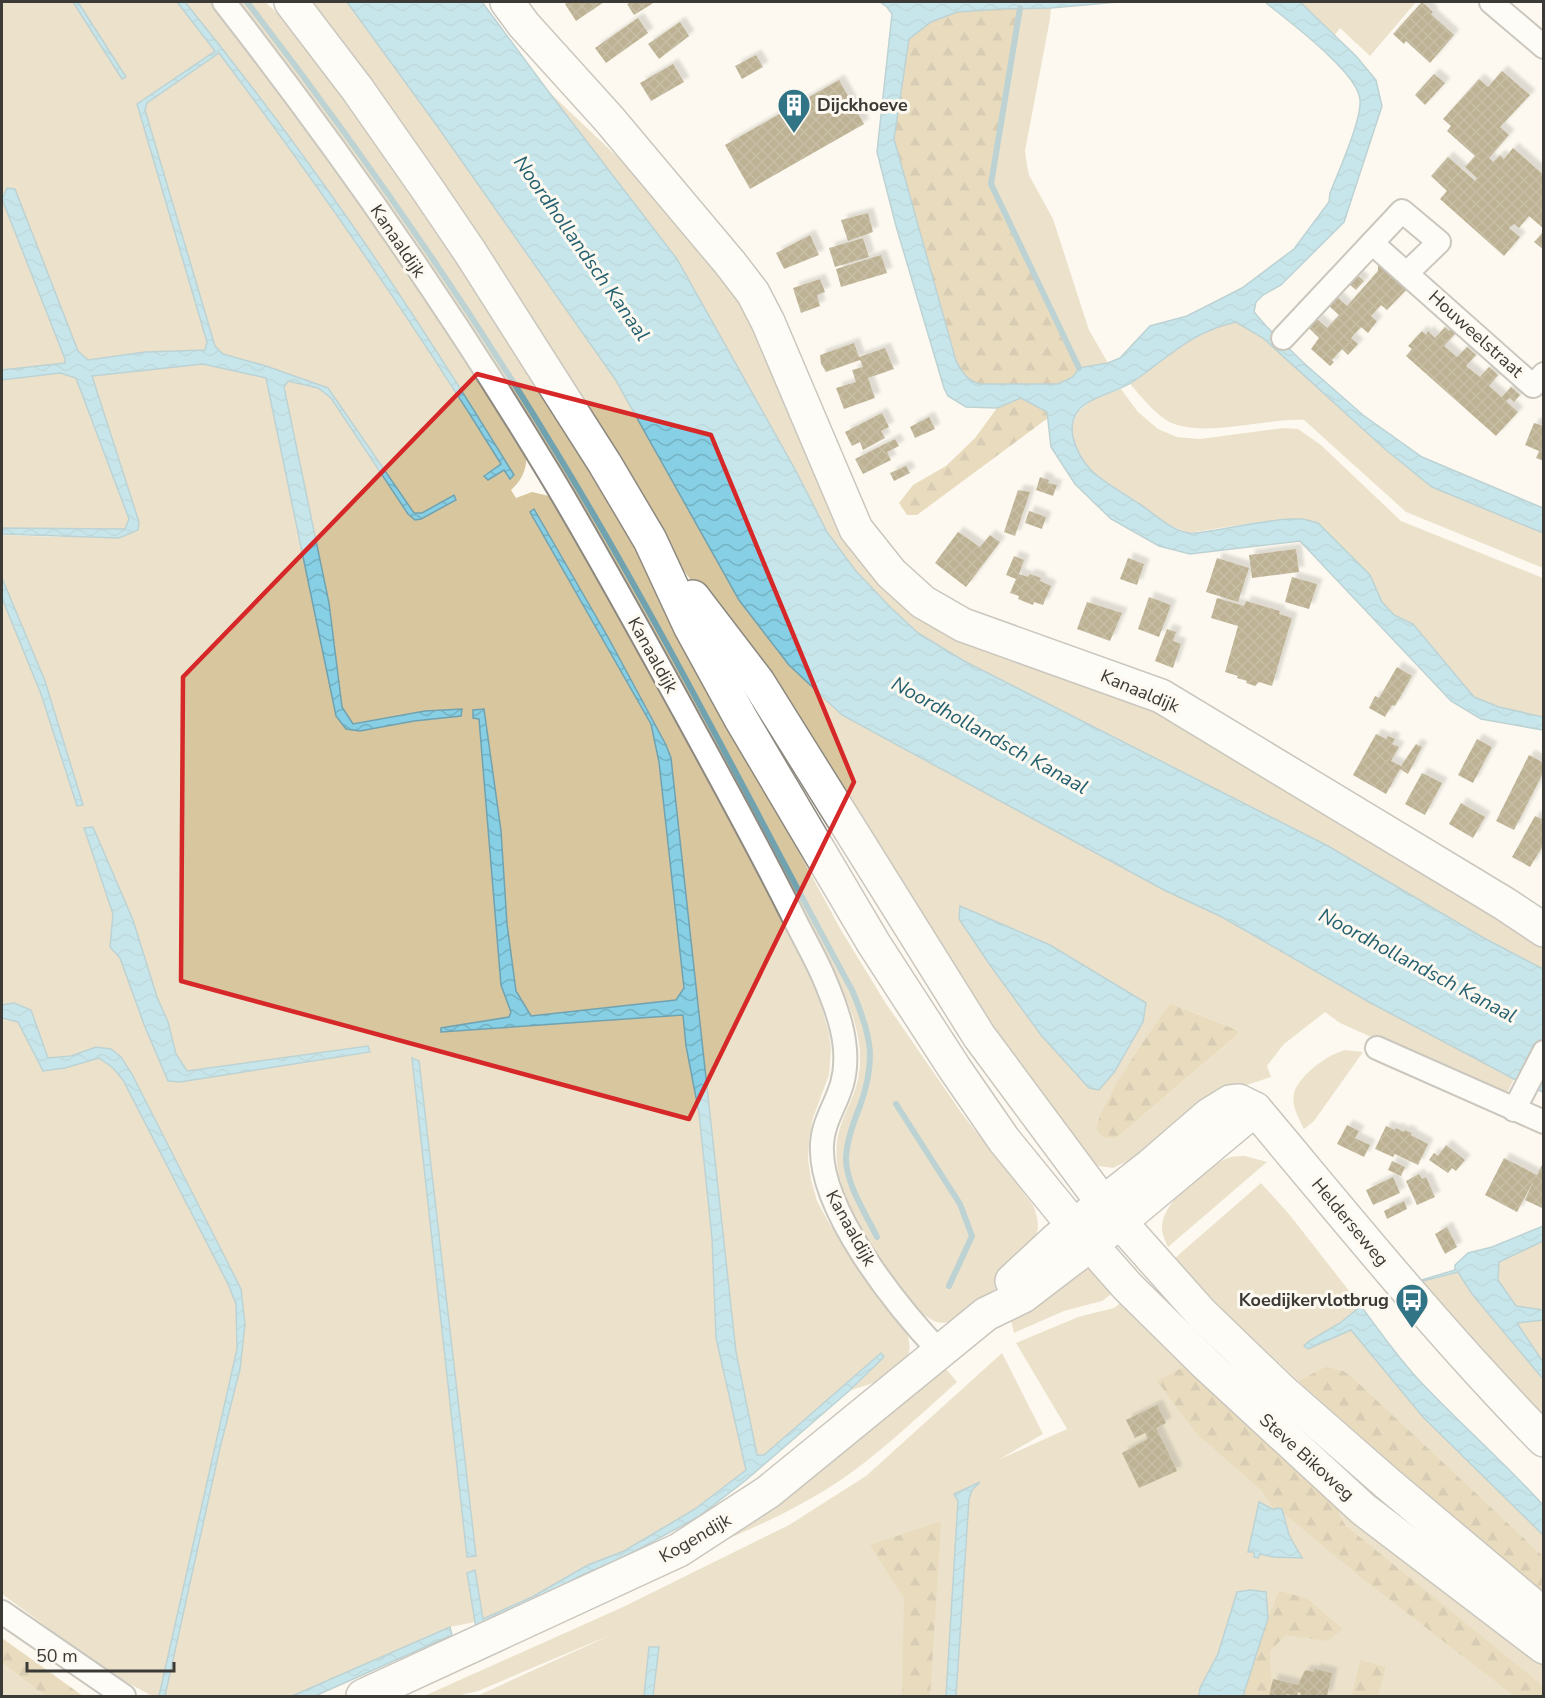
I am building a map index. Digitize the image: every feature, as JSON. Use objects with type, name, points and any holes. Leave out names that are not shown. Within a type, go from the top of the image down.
[{"type":"main road","points":[[291,2],[358,90],[470,252],[594,446],[650,540],[690,626],[741,719],[874,944],[1004,1140],[1082,1235],[1111,1213],[979,1036],[758,682],[650,540]]},
{"type":"main road","name":"Kanaaldijk","points":[[507,2],[524,25],[609,119],[753,293],[768,321],[856,529],[891,573],[923,602],[963,625],[1161,696],[1316,788],[1544,930]]},
{"type":"main road","name":"Helderseweg","points":[[1111,1213],[1209,1115],[1223,1105],[1239,1101],[1255,1109],[1414,1299],[1496,1392],[1544,1440]]},
{"type":"main road","name":"Steve Bikoweg","points":[[1111,1213],[1194,1305],[1282,1390],[1387,1484],[1544,1615]]},
{"type":"main road","name":"Kogendijk","points":[[363,1696],[679,1550],[768,1492],[986,1314],[1011,1282],[1082,1235]]},
{"type":"main road","name":"Steve Bikoweg","points":[[1082,1235],[1128,1287],[1197,1356],[1363,1509],[1544,1647]]},
{"type":"street","name":"Kanaaldijk","points":[[224,2],[315,121],[460,332],[548,472],[645,640],[774,876],[824,978],[844,1036],[843,1081],[826,1120],[822,1140],[822,1165],[828,1188],[837,1209],[877,1274],[939,1352]]},
{"type":"street","points":[[1491,2],[1544,47]]},
{"type":"street","points":[[1283,338],[1402,211],[1439,242],[1407,273]]},
{"type":"street","name":"Houweelstraat","points":[[1372,243],[1540,385]]},
{"type":"street","points":[[1377,1048],[1517,1102],[1544,1122]]},
{"type":"street","points":[[1517,1102],[1544,1052]]},
{"type":"street","points":[[2,1612],[124,1696]]},
{"type":"highlighted area","points":[[477,374],[711,435],[854,782],[689,1119],[181,981],[183,677]]},
{"type":"shaded area","points":[[2,2],[73,2],[122,79],[126,77],[78,2],[177,2],[215,51],[137,105],[207,342],[205,350],[145,352],[88,360],[78,352],[7,188],[2,196]]},
{"type":"shaded area","points":[[185,2],[215,2],[362,200],[526,453],[523,473],[511,490],[516,498],[532,492],[553,497],[639,644],[811,969],[829,1033],[831,1049],[829,1075],[813,1118],[809,1140],[808,1159],[811,1179],[817,1201],[829,1223],[867,1279],[906,1330],[909,1345],[908,1357],[895,1373],[849,1391],[883,1358],[881,1353],[764,1455],[757,1455],[736,1352],[671,758],[609,639],[533,509],[530,512],[651,724],[659,762],[684,988],[676,1000],[531,1016],[516,991],[507,924],[501,831],[484,710],[474,710],[473,718],[479,718],[501,985],[511,1012],[509,1017],[441,1028],[441,1032],[683,1015],[686,1046],[699,1113],[712,1238],[716,1338],[746,1470],[695,1509],[624,1551],[588,1565],[532,1597],[482,1620],[475,1571],[475,1622],[450,1627],[369,1673],[316,1696],[152,1696],[108,1672],[2,1594],[2,598],[83,805],[45,681],[2,578],[2,535],[57,537],[138,530],[139,522],[92,376],[203,364],[266,378],[336,716],[346,729],[461,716],[425,711],[353,724],[342,707],[329,603],[284,387],[288,381],[318,388],[331,398],[408,514],[415,520],[456,500],[454,495],[422,514],[414,513],[328,388],[266,366],[223,354],[215,346],[145,110],[147,103],[219,52],[364,255],[501,464],[484,475],[488,480],[504,470],[514,475],[441,358],[346,216]]},
{"type":"shaded area","points":[[234,2],[265,2],[302,35],[416,193],[640,549],[841,930],[885,1002],[963,1115],[1033,1205],[1038,1224],[1033,1243],[993,1291],[959,1319],[937,1322],[911,1302],[880,1259],[847,1199],[836,1156],[839,1130],[859,1073],[860,1049],[852,1013],[686,699]]},
{"type":"shaded area","points":[[304,2],[347,2],[615,379],[739,600],[789,665],[842,714],[1164,890],[1222,917],[1369,1002],[1514,1079],[1505,1097],[1340,1023],[1325,1012],[1284,1044],[1267,1066],[1271,1077],[1219,1094],[1142,1154],[1113,1168],[1090,1165],[994,1048],[757,670],[687,575]],"holes":[[[960,906],[1050,945],[1146,1003]],[[1170,1003],[1237,1030],[1237,1035],[1119,1136],[1103,1110],[1109,1097]]]},
{"type":"shaded area","points":[[1300,2],[1416,2],[1370,56],[1340,28],[1335,35]]},
{"type":"shaded area","points":[[1020,8],[1051,8],[1025,151],[1029,175],[1053,219],[1089,330],[1108,363],[1079,368],[991,184]]},
{"type":"shaded area","points":[[548,91],[666,203],[726,275],[881,579],[1158,708],[1543,941],[1543,969],[1482,937],[1328,846],[964,661],[918,633],[855,570],[827,532],[796,471],[677,259]]},
{"type":"shaded area","points":[[2,199],[65,359],[65,364],[2,370]]},
{"type":"shaded area","points":[[1236,322],[1263,338],[1386,450],[1432,487],[1543,533],[1543,568],[1406,512],[1304,420],[1213,428],[1179,426],[1156,412],[1130,384],[1192,339],[1205,332]]},
{"type":"shaded area","points":[[61,373],[76,378],[129,519],[125,529],[2,528],[2,380]]},
{"type":"shaded area","points":[[1121,389],[1138,412],[1158,429],[1177,437],[1200,439],[1284,428],[1298,429],[1321,445],[1401,521],[1543,578],[1543,717],[1499,707],[1474,697],[1413,624],[1394,615],[1382,602],[1370,575],[1264,521],[1189,533],[1168,525],[1090,470],[1077,452],[1071,428],[1078,412],[1092,400]]},
{"type":"shaded area","points":[[1345,1050],[1363,1052],[1314,1121],[1304,1129],[1294,1103],[1295,1090],[1313,1068]]},
{"type":"shaded area","points":[[1245,1156],[1267,1162],[1168,1247],[1162,1224],[1166,1211],[1181,1192],[1212,1166],[1231,1157]]},
{"type":"shaded area","points":[[1261,1183],[1289,1214],[1361,1306],[1340,1323],[1309,1341],[1351,1330],[1423,1417],[1543,1535],[1543,1556],[1344,1371],[1326,1366],[1298,1381],[1224,1311],[1175,1258]]},
{"type":"shaded area","points":[[1543,1241],[1543,1310],[1515,1306],[1498,1281],[1499,1262]]},
{"type":"shaded area","points":[[1089,1269],[1109,1275],[1121,1287],[1102,1301],[1064,1311],[1014,1333],[1011,1321],[1014,1313],[1079,1270]]},
{"type":"shaded area","points":[[1458,1272],[1472,1294],[1543,1379],[1543,1424],[1419,1282]]},
{"type":"shaded area","points":[[1128,1297],[1339,1508],[1544,1657],[1543,1696],[477,1696],[615,1633],[478,1691],[457,1696],[424,1696],[623,1607],[789,1525],[866,1476],[1002,1353],[1043,1434],[998,1460],[1067,1429],[1016,1343],[1078,1317],[1114,1308]]},
{"type":"shaded area","points":[[1543,1320],[1543,1362],[1516,1323]]},
{"type":"shaded area","points":[[942,1364],[957,1382],[858,1468],[792,1509],[698,1551]]},
{"type":"shaded area","points":[[2,1663],[45,1696],[2,1696]]},
{"type":"green space","points":[[1020,8],[991,184],[1079,368],[1073,377],[1057,384],[980,384],[968,378],[956,361],[894,139],[909,38],[931,22],[957,12]]},
{"type":"green space","points":[[1021,398],[1047,412],[1048,418],[917,515],[907,515],[899,503],[913,485],[946,466],[975,438],[997,408]]},
{"type":"green space","points":[[1170,1003],[1237,1030],[1237,1035],[1119,1136],[1104,1137],[1097,1130],[1099,1118],[1106,1103]]},
{"type":"green space","points":[[1193,1362],[1339,1508],[1339,1515],[1345,1525],[1543,1686],[1543,1696],[1514,1696],[1362,1578],[1282,1512],[1282,1509],[1274,1510],[1261,1490],[1197,1434],[1157,1381]]},
{"type":"green space","points":[[1326,1366],[1344,1371],[1356,1381],[1543,1556],[1543,1598],[1298,1381]]},
{"type":"green space","points":[[939,1522],[941,1525],[930,1696],[902,1696],[904,1598],[870,1545]]},
{"type":"green space","points":[[1279,1591],[1306,1598],[1343,1629],[1327,1641],[1286,1635],[1270,1651],[1272,1696],[1243,1696],[1268,1618]]},
{"type":"green space","points":[[2,1638],[83,1696],[45,1696],[2,1663]]},
{"type":"green space","points":[[1360,1660],[1386,1667],[1378,1696],[1352,1696]]},
{"type":"water","points":[[73,2],[78,2],[126,77],[122,79]]},
{"type":"water","points":[[177,2],[185,2],[206,28],[327,189],[411,312],[514,475],[510,479],[504,470],[488,480],[484,476],[501,464],[364,255],[293,153],[219,53],[147,103],[145,110],[215,346],[223,354],[266,366],[328,388],[414,513],[422,513],[454,495],[456,500],[415,520],[408,514],[331,398],[318,388],[288,381],[284,387],[329,603],[342,707],[353,724],[425,711],[462,709],[461,716],[414,721],[360,731],[346,729],[336,716],[266,378],[203,364],[92,376],[139,522],[138,530],[119,538],[2,534],[2,528],[125,529],[129,519],[76,378],[60,373],[2,380],[2,370],[65,363],[2,199],[7,188],[15,189],[78,351],[88,360],[145,352],[205,350],[207,342],[137,104],[215,51]]},
{"type":"water","name":"Noordhollandsch Kanaal","points":[[347,2],[482,2],[677,259],[796,471],[827,532],[855,570],[890,607],[918,633],[964,661],[1328,846],[1482,937],[1543,969],[1543,1092],[1369,1002],[1222,917],[1164,890],[842,715],[789,665],[739,600],[615,379]]},
{"type":"water","points":[[880,2],[1118,2],[1051,8],[957,12],[931,22],[909,39],[894,139],[956,361],[968,378],[980,384],[1058,384],[1073,377],[1079,368],[1108,363],[1120,358],[1150,326],[1187,316],[1242,288],[1294,249],[1329,202],[1330,193],[1357,120],[1360,100],[1357,89],[1335,62],[1265,2],[1300,2],[1356,56],[1376,80],[1382,106],[1344,222],[1281,285],[1263,295],[1256,302],[1254,312],[1306,365],[1363,415],[1422,457],[1543,508],[1543,533],[1432,487],[1386,450],[1263,338],[1236,322],[1220,326],[1193,338],[1134,381],[1083,406],[1073,420],[1073,437],[1083,460],[1098,476],[1168,525],[1182,531],[1199,533],[1289,519],[1303,519],[1318,523],[1370,575],[1382,602],[1394,615],[1413,624],[1474,697],[1499,707],[1543,717],[1543,730],[1481,719],[1451,701],[1300,541],[1190,554],[1159,546],[1111,519],[1075,484],[1051,447],[1047,412],[1021,398],[997,408],[966,407],[948,396],[896,226],[877,152],[892,14]]},
{"type":"water","points":[[534,509],[609,639],[671,758],[736,1352],[757,1455],[764,1455],[881,1353],[884,1357],[849,1391],[746,1480],[698,1517],[626,1556],[578,1577],[535,1603],[476,1628],[467,1573],[475,1570],[483,1619],[532,1597],[588,1565],[624,1551],[695,1509],[746,1470],[716,1338],[712,1238],[699,1113],[686,1046],[683,1015],[441,1032],[441,1028],[509,1017],[511,1012],[501,985],[479,719],[473,718],[473,710],[484,709],[501,831],[507,924],[516,991],[531,1016],[676,1000],[684,988],[659,762],[651,724],[530,512]]},
{"type":"water","points":[[2,578],[45,681],[83,805],[77,806],[41,694],[2,598]]},
{"type":"water","points":[[93,827],[133,920],[157,997],[168,1022],[176,1054],[187,1071],[368,1046],[370,1052],[180,1082],[168,1081],[120,958],[110,947],[113,914],[84,828]]},
{"type":"water","points":[[960,906],[1050,945],[1146,1003],[1143,1022],[1115,1071],[1099,1090],[1089,1088],[1041,1035],[959,919]]},
{"type":"water","points":[[14,1003],[31,1010],[48,1058],[71,1056],[96,1047],[111,1049],[121,1057],[132,1074],[241,1289],[245,1324],[240,1369],[219,1452],[165,1696],[159,1696],[237,1349],[236,1304],[228,1284],[123,1080],[113,1068],[99,1058],[65,1068],[43,1071],[18,1022],[2,1018],[2,1005]]},
{"type":"water","points":[[412,1058],[419,1061],[476,1556],[467,1557]]},
{"type":"water","points":[[1543,1226],[1543,1241],[1499,1262],[1498,1280],[1516,1306],[1543,1310],[1543,1320],[1517,1323],[1543,1362],[1543,1379],[1472,1294],[1458,1272],[1418,1281],[1455,1270],[1455,1265],[1468,1253],[1492,1247]]},
{"type":"water","points":[[1361,1306],[1417,1378],[1543,1505],[1543,1535],[1423,1417],[1351,1330],[1308,1349],[1304,1346],[1340,1323]]},
{"type":"water","points":[[980,1482],[972,1490],[969,1499],[956,1696],[946,1696],[958,1501],[954,1494]]},
{"type":"water","points":[[1259,1502],[1274,1510],[1282,1509],[1289,1535],[1302,1558],[1260,1554],[1258,1558],[1254,1557],[1254,1552],[1248,1552]]},
{"type":"water","points":[[1250,1590],[1266,1592],[1268,1618],[1243,1696],[1199,1696],[1200,1688],[1218,1654],[1237,1592]]},
{"type":"water","points":[[450,1627],[452,1635],[315,1696],[292,1696]]},
{"type":"water","points":[[649,1647],[659,1647],[653,1696],[644,1696]]},
{"type":"building","points":[[568,2],[604,2],[576,21],[565,4]]},
{"type":"building","points":[[655,2],[634,15],[627,4]]},
{"type":"building","points":[[1422,2],[1433,12],[1431,14],[1454,35],[1430,63],[1406,41],[1404,44],[1393,34]]},
{"type":"building","points":[[638,18],[648,33],[606,63],[595,48]]},
{"type":"building","points":[[680,22],[689,36],[659,59],[648,44]]},
{"type":"building","points":[[756,55],[763,67],[742,79],[735,66]]},
{"type":"building","points":[[673,64],[684,82],[651,101],[640,83]]},
{"type":"building","points":[[1502,71],[1530,95],[1500,127],[1509,135],[1489,158],[1493,162],[1500,155],[1504,159],[1513,148],[1544,175],[1544,229],[1529,216],[1519,228],[1514,224],[1509,228],[1520,237],[1504,256],[1440,199],[1447,191],[1431,176],[1448,157],[1475,181],[1477,178],[1465,167],[1475,156],[1447,131],[1451,126],[1443,119],[1479,79],[1488,87]]},
{"type":"building","points":[[1434,74],[1445,83],[1425,105],[1415,95]]},
{"type":"building","name":"Dijckhoeve","points":[[839,80],[864,124],[750,189],[725,145]]},
{"type":"building","points":[[868,213],[873,232],[848,241],[841,220]]},
{"type":"building","points":[[1544,231],[1544,250],[1534,242]]},
{"type":"building","points":[[810,235],[819,255],[784,269],[776,253]]},
{"type":"building","points":[[863,238],[869,257],[835,267],[829,248]]},
{"type":"building","points":[[1375,254],[1408,288],[1387,310],[1381,305],[1371,316],[1377,321],[1368,333],[1361,327],[1351,338],[1358,344],[1348,355],[1342,349],[1332,360],[1334,362],[1330,366],[1311,349],[1319,338],[1309,328],[1317,319],[1327,328],[1339,315],[1329,306],[1337,297],[1347,306],[1378,271],[1378,265],[1371,259]]},
{"type":"building","points":[[881,255],[887,273],[841,287],[836,269]]},
{"type":"building","points":[[1357,275],[1364,281],[1356,290],[1349,284]]},
{"type":"building","points":[[820,279],[825,292],[817,295],[820,306],[801,313],[793,288]]},
{"type":"building","points":[[1445,327],[1456,333],[1444,346],[1457,357],[1467,347],[1476,355],[1466,366],[1480,377],[1489,367],[1498,375],[1489,386],[1502,397],[1511,387],[1520,395],[1514,402],[1510,398],[1506,401],[1518,412],[1496,436],[1406,356],[1412,349],[1408,346],[1422,331],[1426,335],[1428,331],[1435,338]]},
{"type":"building","points":[[854,343],[859,357],[885,348],[894,369],[868,378],[875,398],[844,409],[836,388],[856,382],[852,370],[863,367],[860,360],[826,372],[821,364],[820,355]]},
{"type":"building","points":[[882,413],[889,427],[881,431],[885,438],[863,450],[860,442],[852,446],[845,432]]},
{"type":"building","points":[[929,417],[935,429],[915,438],[910,427]]},
{"type":"building","points":[[1534,423],[1544,426],[1544,461],[1536,458],[1539,451],[1525,445]]},
{"type":"building","points":[[895,439],[899,446],[887,452],[891,460],[863,474],[855,459]]},
{"type":"building","points":[[906,466],[910,473],[894,481],[890,473]]},
{"type":"building","points":[[1040,477],[1049,480],[1048,483],[1057,485],[1053,496],[1036,490]]},
{"type":"building","points":[[1018,490],[1030,492],[1015,536],[1004,532]]},
{"type":"building","points":[[1029,511],[1046,517],[1042,529],[1025,523]]},
{"type":"building","points":[[958,532],[980,547],[990,535],[1000,542],[966,587],[935,563]]},
{"type":"building","points":[[1296,549],[1299,572],[1252,578],[1249,555]]},
{"type":"building","points":[[1014,556],[1024,560],[1019,574],[1028,577],[1030,574],[1041,578],[1040,581],[1051,586],[1043,605],[1034,602],[1033,605],[1010,593],[1016,579],[1006,575]]},
{"type":"building","points":[[1128,558],[1144,564],[1137,585],[1120,579]]},
{"type":"building","points":[[1217,558],[1249,568],[1238,602],[1206,592]]},
{"type":"building","points":[[1292,577],[1317,584],[1309,609],[1285,602]]},
{"type":"building","points":[[1149,597],[1171,605],[1159,637],[1138,629]]},
{"type":"building","points":[[1217,598],[1244,606],[1246,601],[1280,611],[1279,614],[1292,618],[1272,686],[1259,682],[1255,686],[1237,678],[1238,676],[1225,672],[1238,626],[1211,618]]},
{"type":"building","points":[[1087,602],[1122,613],[1110,641],[1077,629]]},
{"type":"building","points":[[1167,629],[1176,632],[1173,641],[1181,644],[1173,668],[1155,661]]},
{"type":"building","points":[[1397,667],[1412,676],[1395,706],[1392,705],[1385,717],[1369,708],[1375,696],[1379,698]]},
{"type":"building","points":[[1376,734],[1386,739],[1388,736],[1395,739],[1392,744],[1399,747],[1391,761],[1401,766],[1416,744],[1422,747],[1408,774],[1400,769],[1386,794],[1353,775]]},
{"type":"building","points":[[1477,739],[1492,747],[1473,783],[1458,775]]},
{"type":"building","points":[[1529,755],[1544,763],[1544,771],[1514,830],[1496,821]]},
{"type":"building","points":[[1422,773],[1442,783],[1425,815],[1405,804]]},
{"type":"building","points":[[1461,803],[1485,817],[1473,838],[1449,824]]},
{"type":"building","points":[[1535,816],[1544,820],[1544,844],[1530,867],[1512,857]]},
{"type":"building","points":[[1347,1125],[1359,1131],[1355,1138],[1370,1145],[1364,1157],[1337,1144]]},
{"type":"building","points":[[1386,1126],[1412,1133],[1411,1135],[1428,1144],[1418,1165],[1395,1154],[1393,1157],[1375,1149]]},
{"type":"building","points":[[1446,1145],[1465,1160],[1456,1171],[1452,1168],[1448,1173],[1429,1160],[1434,1153],[1438,1156]]},
{"type":"building","points":[[1504,1158],[1537,1175],[1544,1165],[1544,1209],[1525,1200],[1534,1180],[1517,1212],[1485,1195]]},
{"type":"building","points":[[1392,1161],[1405,1167],[1401,1176],[1388,1170]]},
{"type":"building","points":[[1419,1174],[1422,1179],[1426,1177],[1435,1197],[1417,1205],[1406,1181]]},
{"type":"building","points":[[1393,1177],[1400,1193],[1373,1205],[1366,1190]]},
{"type":"building","points":[[1404,1201],[1407,1209],[1387,1219],[1384,1211]]},
{"type":"building","points":[[1447,1227],[1457,1247],[1445,1254],[1435,1234]]},
{"type":"building","points":[[1157,1405],[1166,1423],[1156,1428],[1177,1471],[1139,1488],[1122,1453],[1148,1439],[1145,1433],[1135,1438],[1126,1420]]},
{"type":"building","points":[[1315,1669],[1332,1673],[1327,1696],[1300,1696],[1301,1693],[1298,1692],[1297,1696],[1287,1694],[1287,1696],[1269,1696],[1273,1679],[1298,1685],[1305,1670],[1314,1672]]},
{"type":"waterway","points":[[247,2],[331,114],[451,286],[563,463],[639,593],[852,990],[864,1020],[870,1047],[870,1061],[869,1074],[846,1153],[847,1170],[853,1190],[877,1237]]},
{"type":"waterway","points":[[1020,8],[991,184],[1079,368]]},
{"type":"waterway","points":[[896,1104],[960,1204],[972,1236],[949,1286]]},
{"type":"place","name":"Dijckhoeve","points":[[794,134]]},
{"type":"place","name":"Koedijkervlotbrug","points":[[1412,1329]]}]
